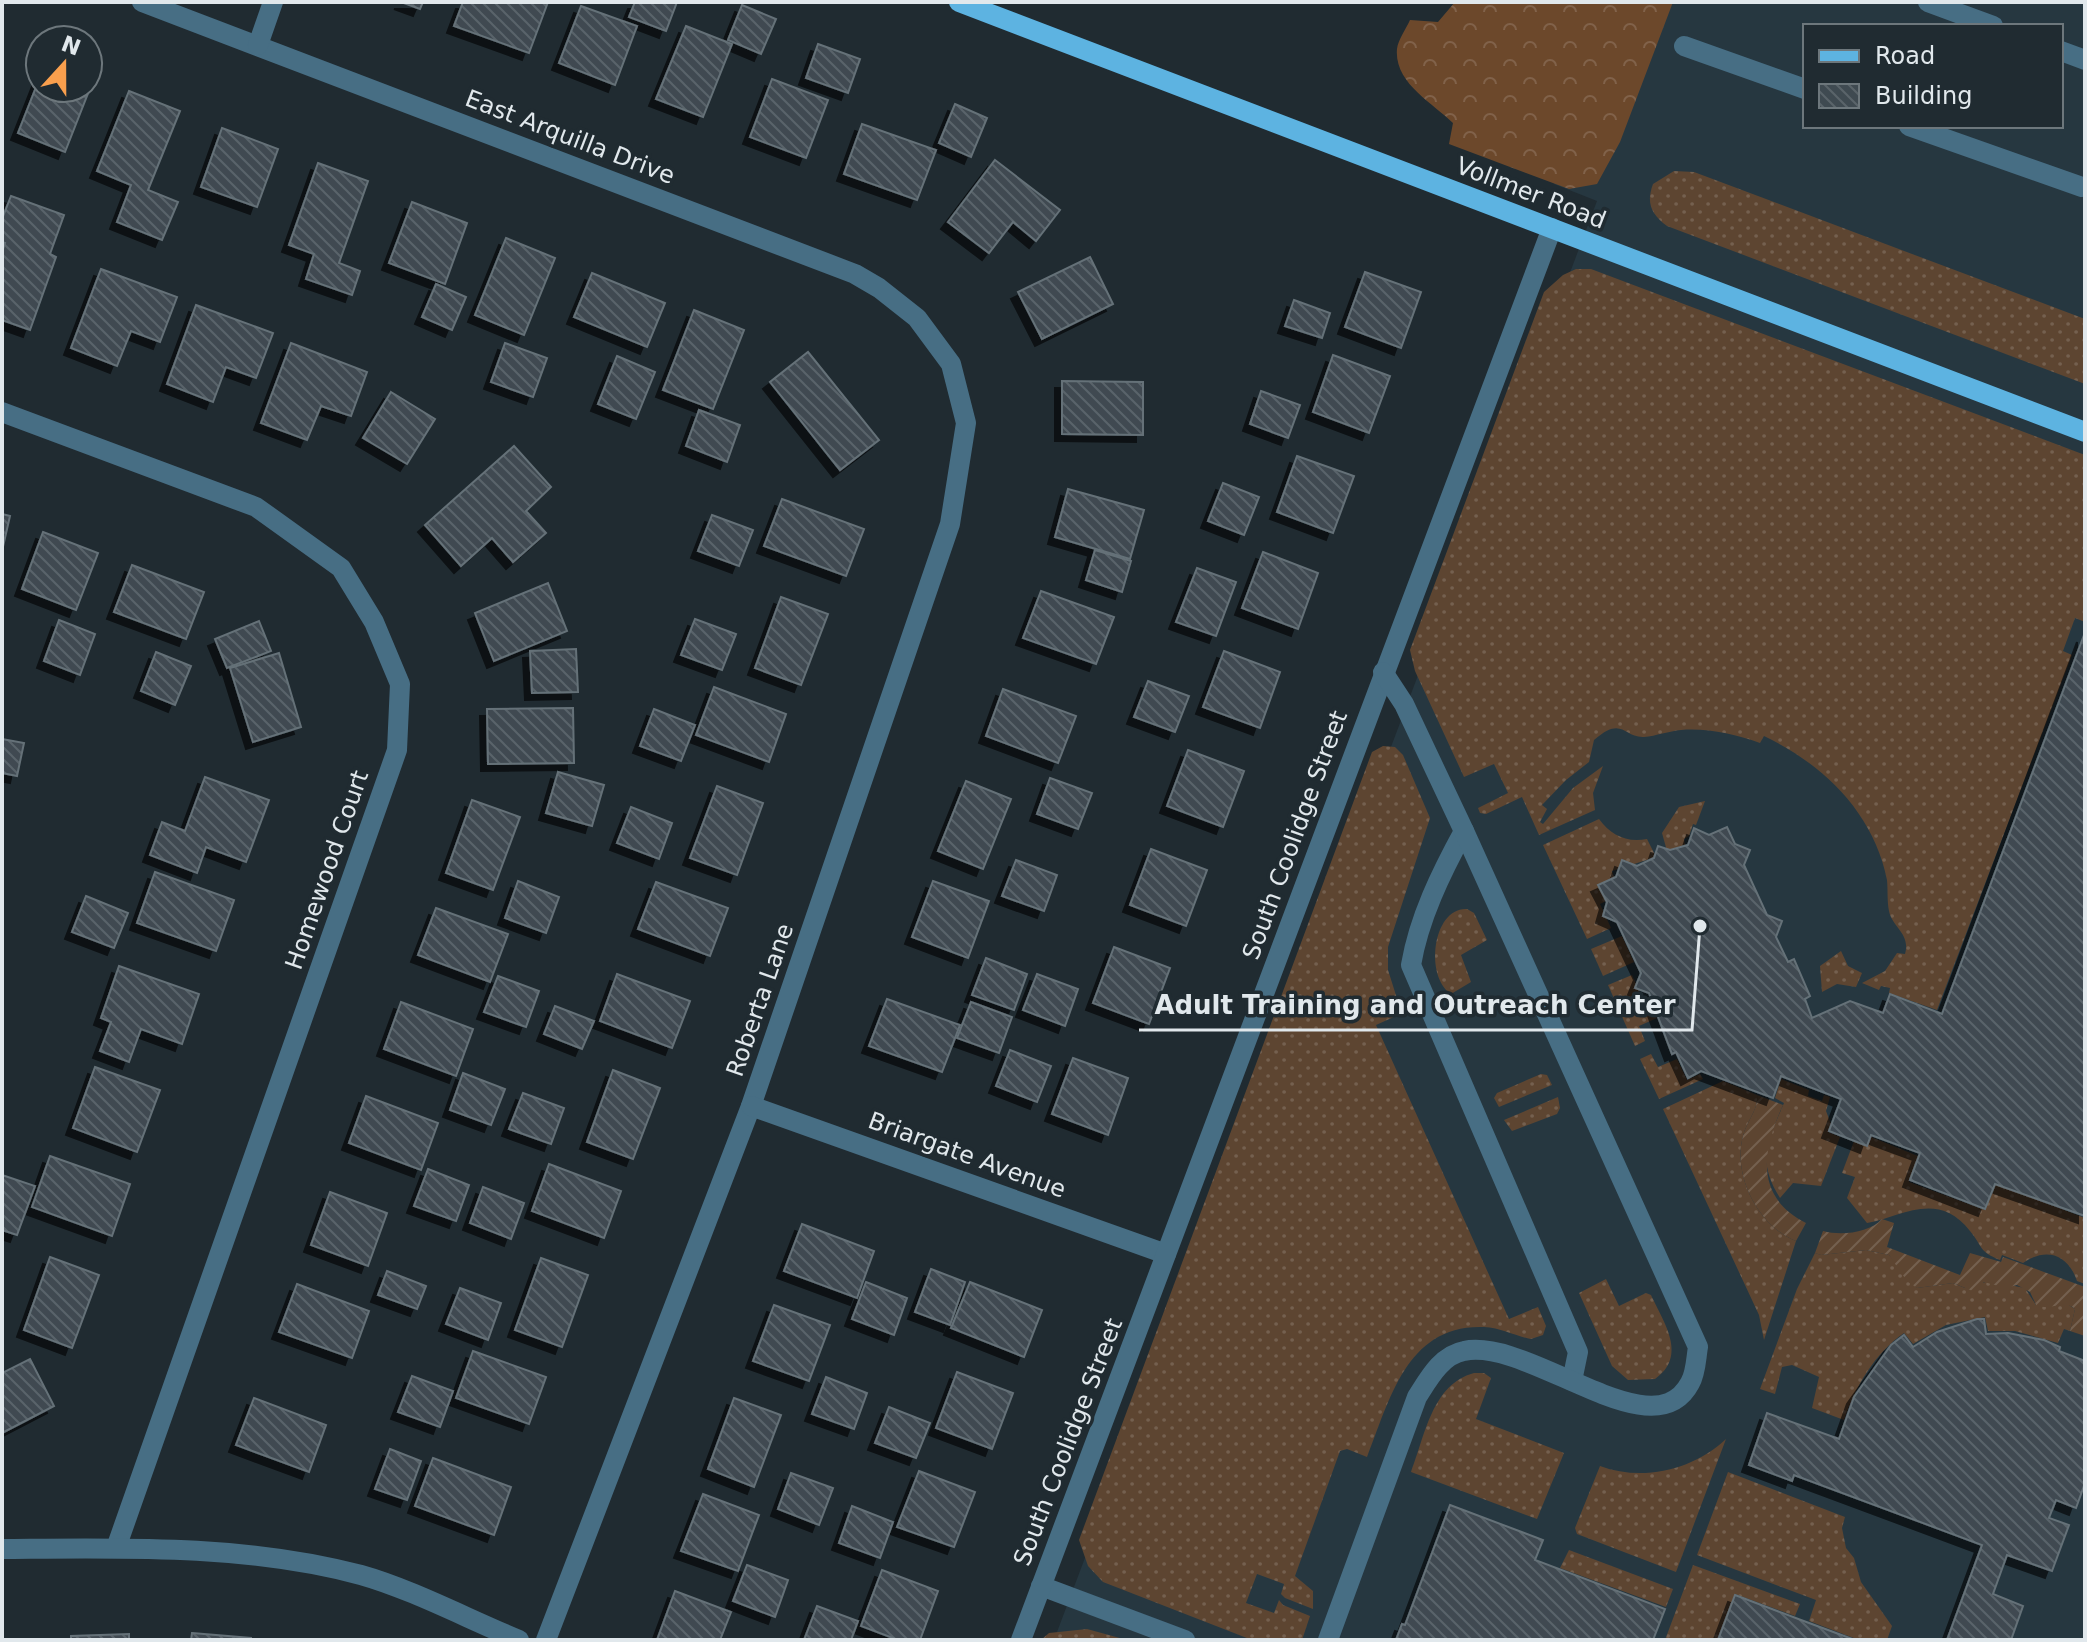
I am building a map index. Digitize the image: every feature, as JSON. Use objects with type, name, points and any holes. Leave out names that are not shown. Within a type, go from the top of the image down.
[{"type":"main road","name":"Vollmer Road","points":[[959,2],[2085,432]]},
{"type":"street","name":"East Arquilla Drive","points":[[142,2],[855,274],[879,288],[917,318],[951,364]]},
{"type":"street","points":[[258,45],[273,2]]},
{"type":"street","points":[[1928,2],[1988,24]]},
{"type":"street","points":[[1684,46],[1803,88]]},
{"type":"street","points":[[2063,52],[2085,60]]},
{"type":"street","points":[[1915,128],[2082,187]]},
{"type":"street","name":"South Coolidge Street","points":[[1021,1640],[1552,228]]},
{"type":"street","name":"Roberta Lane","points":[[546,1640],[751,1106],[950,524],[966,423],[951,364]]},
{"type":"street","name":"Homewood Court","points":[[2,412],[256,507],[341,568],[374,622],[400,684],[397,750],[116,1548]]},
{"type":"street","points":[[1328,1640],[1417,1397],[1435,1368],[1461,1351],[1494,1350],[1531,1361],[1622,1403],[1654,1408],[1678,1399],[1691,1382],[1698,1347],[1464,831],[1404,704],[1383,672]]},
{"type":"street","points":[[1464,831],[1444,868],[1415,941],[1411,965],[1578,1352],[1572,1381]]},
{"type":"street","name":"Briargate Avenue","points":[[751,1106],[1166,1254]]},
{"type":"street","points":[[2,1549],[116,1548],[256,1553],[363,1576],[519,1640]]},
{"type":"street","points":[[1041,1586],[1185,1640]]},
{"type":"shaded area","points":[[1624,2],[2085,2],[2085,1640],[1054,1640],[1597,201],[1554,184]]},
{"type":"shaded area","points":[[1674,171],[1694,172],[2085,319],[2085,384],[1667,226],[1654,212],[1650,197],[1653,184]]},
{"type":"shaded area","points":[[1576,269],[1591,269],[2085,455],[2085,622],[2075,618],[2063,651],[2072,655],[1937,1010],[1889,993],[1890,988],[1881,986],[1879,990],[1862,983],[1885,971],[1897,953],[1905,954],[1906,947],[1889,911],[1887,880],[1871,833],[1843,793],[1825,776],[1786,747],[1764,736],[1760,743],[1731,734],[1701,730],[1644,737],[1611,729],[1594,740],[1589,762],[1542,805],[1547,809],[1540,822],[1543,824],[1573,788],[1603,766],[1593,793],[1595,810],[1539,835],[1522,797],[1486,814],[1480,813],[1478,808],[1508,793],[1494,764],[1464,777],[1415,671],[1410,650],[1544,292],[1563,275]]},
{"type":"shaded area","points":[[1383,746],[1395,747],[1403,755],[1430,818],[1388,947],[1388,970],[1400,1008],[1396,1016],[1376,1025],[1509,1319],[1538,1307],[1546,1326],[1543,1335],[1531,1339],[1484,1327],[1458,1329],[1436,1338],[1419,1352],[1394,1390],[1367,1457],[1347,1449],[1340,1451],[1295,1576],[1313,1591],[1313,1609],[1285,1598],[1281,1594],[1284,1584],[1257,1574],[1246,1603],[1274,1613],[1279,1600],[1283,1605],[1310,1616],[1302,1640],[1252,1640],[1103,1582],[1088,1566],[1079,1540],[1372,752]]},
{"type":"shaded area","points":[[1705,801],[1696,825],[1693,824],[1689,836],[1684,839],[1685,845],[1667,851],[1662,833],[1679,807]]},
{"type":"shaded area","points":[[1599,819],[1620,836],[1632,840],[1647,839],[1656,857],[1612,871],[1614,877],[1598,885],[1606,901],[1600,904],[1611,928],[1587,939],[1543,845]]},
{"type":"shaded area","points":[[1467,909],[1474,913],[1487,940],[1461,955],[1471,982],[1451,994],[1437,973],[1436,944],[1446,919],[1455,911]]},
{"type":"shaded area","points":[[1622,936],[1634,962],[1603,976],[1591,949]]},
{"type":"shaded area","points":[[1841,951],[1848,966],[1862,973],[1856,987],[1837,984],[1822,992],[1820,966]]},
{"type":"shaded area","points":[[1632,975],[1643,999],[1649,997],[1657,1018],[1639,1026],[1645,1041],[1635,1046],[1608,985]]},
{"type":"shaded area","points":[[1651,1054],[1658,1067],[1677,1059],[1687,1080],[1700,1074],[1703,1079],[1659,1099],[1640,1059]]},
{"type":"shaded area","points":[[1541,1074],[1547,1075],[1552,1085],[1499,1107],[1494,1098],[1497,1093]]},
{"type":"shaded area","points":[[1781,1079],[1809,1090],[1808,1096],[1822,1101],[1824,1095],[1830,1097],[1826,1111],[1831,1124],[1828,1132],[1840,1137],[1821,1186],[1793,1183],[1780,1198],[1766,1161],[1769,1140],[1784,1103],[1775,1098]]},
{"type":"shaded area","points":[[1723,1081],[1757,1095],[1741,1151],[1745,1183],[1760,1212],[1783,1234],[1796,1241],[1764,1340],[1759,1315],[1663,1109]]},
{"type":"shaded area","points":[[1757,1095],[1783,1105],[1771,1138],[1767,1170],[1777,1199],[1806,1223],[1796,1241],[1783,1234],[1760,1212],[1745,1183],[1741,1151]]},
{"type":"shaded area","points":[[1558,1097],[1560,1108],[1557,1114],[1512,1131],[1504,1120]]},
{"type":"shaded area","points":[[1871,1137],[1918,1156],[1909,1182],[1985,1210],[1996,1184],[2085,1218],[2085,1284],[2077,1281],[2068,1265],[2055,1256],[2040,1255],[2023,1263],[2002,1255],[2000,1260],[1993,1257],[1957,1218],[1945,1211],[1918,1209],[1867,1223],[1847,1198],[1855,1177],[1842,1173],[1854,1141],[1867,1146]]},
{"type":"shaded area","points":[[1882,1219],[1894,1223],[1887,1247],[1960,1275],[1970,1253],[2001,1262],[2003,1257],[2085,1287],[2085,1336],[2070,1331],[2075,1309],[2066,1305],[2036,1305],[2030,1292],[2017,1285],[2006,1288],[1984,1282],[1975,1292],[1953,1283],[1917,1288],[1907,1281],[1889,1255],[1866,1250],[1815,1253],[1823,1231],[1854,1232]]},
{"type":"shaded area","points":[[1866,1250],[1889,1255],[1917,1288],[1953,1283],[1965,1288],[1989,1281],[2025,1288],[2036,1305],[2066,1303],[2075,1309],[2070,1331],[2064,1329],[2058,1343],[2015,1331],[1988,1331],[1985,1317],[1946,1325],[1913,1344],[1904,1333],[1893,1341],[1867,1372],[1844,1420],[1812,1408],[1819,1377],[1792,1365],[1782,1367],[1775,1394],[1760,1389],[1797,1289],[1815,1253]]},
{"type":"shaded area","points":[[1606,1279],[1619,1306],[1646,1293],[1651,1295],[1662,1317],[1672,1350],[1665,1370],[1655,1379],[1628,1380],[1612,1366],[1579,1293]]},
{"type":"shaded area","points":[[1474,1373],[1484,1373],[1491,1378],[1476,1419],[1564,1453],[1537,1519],[1411,1472],[1439,1400],[1448,1388]]},
{"type":"shaded area","points":[[1726,1439],[1676,1572],[1577,1534],[1575,1528],[1600,1466],[1633,1473],[1667,1470],[1698,1459]]},
{"type":"shaded area","points":[[1728,1472],[1845,1517],[1842,1528],[1846,1548],[1854,1558],[1861,1582],[1892,1626],[1887,1640],[1859,1640],[1809,1621],[1816,1600],[1697,1555]]},
{"type":"shaded area","points":[[1569,1550],[1673,1589],[1666,1607],[1560,1568]]},
{"type":"shaded area","points":[[1693,1565],[1800,1604],[1795,1616],[1735,1594],[1717,1640],[1665,1640]]},
{"type":"shaded area","points":[[1087,1629],[1127,1640],[1041,1640],[1049,1633]]},
{"type":"green space","points":[[1455,2],[1673,2],[1620,142],[1597,184],[1569,189],[1449,144],[1453,123],[1408,82],[1398,61],[1397,49],[1410,20],[1438,22]]},
{"type":"building","points":[[401,2],[423,2],[420,9]]},
{"type":"building","points":[[463,2],[548,2],[529,53],[454,26]]},
{"type":"building","points":[[635,2],[677,2],[666,31],[629,17]]},
{"type":"building","points":[[742,5],[776,19],[761,54],[728,40]]},
{"type":"building","points":[[581,6],[637,26],[615,85],[559,63]]},
{"type":"building","points":[[686,26],[732,44],[703,117],[656,99]]},
{"type":"building","points":[[818,44],[860,59],[848,93],[806,78]]},
{"type":"building","points":[[772,79],[828,100],[806,158],[750,137]]},
{"type":"building","points":[[129,91],[180,111],[148,190],[178,202],[162,240],[117,222],[131,185],[97,171]]},
{"type":"building","points":[[29,104],[84,104],[65,152],[18,133]]},
{"type":"building","points":[[955,104],[987,118],[971,157],[939,143]]},
{"type":"building","points":[[862,124],[936,150],[917,200],[844,174]]},
{"type":"building","points":[[222,128],[278,149],[257,207],[201,187]]},
{"type":"building","points":[[995,160],[1060,210],[1036,241],[1013,222],[989,253],[948,222]]},
{"type":"building","points":[[318,163],[368,181],[339,263],[360,271],[352,295],[306,279],[314,254],[289,245]]},
{"type":"building","points":[[11,196],[64,215],[50,254],[56,257],[30,330],[2,320],[2,252],[5,243],[2,242],[2,219]]},
{"type":"building","points":[[412,202],[467,223],[445,284],[389,263]]},
{"type":"building","points":[[506,238],[555,258],[524,335],[475,315]]},
{"type":"building","points":[[1090,257],[1113,304],[1042,339],[1018,292]]},
{"type":"building","points":[[101,269],[177,297],[160,342],[131,331],[117,366],[71,348]]},
{"type":"building","points":[[1365,272],[1421,292],[1401,348],[1345,327]]},
{"type":"building","points":[[592,273],[665,303],[647,347],[574,317]]},
{"type":"building","points":[[436,284],[466,297],[452,330],[422,317]]},
{"type":"building","points":[[1294,300],[1330,313],[1322,338],[1285,326]]},
{"type":"building","points":[[196,305],[273,333],[256,378],[226,367],[213,402],[167,384]]},
{"type":"building","points":[[694,310],[744,330],[713,409],[663,390]]},
{"type":"building","points":[[291,343],[367,372],[351,416],[321,406],[307,440],[261,423]]},
{"type":"building","points":[[505,343],[547,358],[533,397],[491,382]]},
{"type":"building","points":[[808,352],[879,440],[840,470],[770,382]]},
{"type":"building","points":[[1333,355],[1390,376],[1369,433],[1313,412]]},
{"type":"building","points":[[617,356],[655,372],[636,419],[598,404]]},
{"type":"building","points":[[1062,381],[1143,382],[1143,435],[1062,434]]},
{"type":"building","points":[[1261,391],[1300,405],[1288,438],[1250,424]]},
{"type":"building","points":[[391,392],[435,419],[407,464],[363,438]]},
{"type":"building","points":[[699,410],[740,425],[727,462],[686,446]]},
{"type":"building","points":[[514,446],[551,487],[526,511],[546,533],[513,562],[492,538],[461,566],[425,525]]},
{"type":"building","points":[[1297,456],[1354,476],[1333,533],[1277,512]]},
{"type":"building","points":[[1223,483],[1259,497],[1244,535],[1208,521]]},
{"type":"building","points":[[1068,489],[1144,510],[1130,559],[1055,537]]},
{"type":"building","points":[[782,499],[864,529],[846,576],[764,546]]},
{"type":"building","points":[[2,514],[10,516],[2,551]]},
{"type":"building","points":[[712,515],[753,530],[739,566],[698,551]]},
{"type":"building","points":[[43,532],[98,553],[76,610],[22,589]]},
{"type":"building","points":[[1095,550],[1131,561],[1122,592],[1086,580]]},
{"type":"building","points":[[1263,552],[1318,573],[1298,629],[1242,608]]},
{"type":"building","points":[[132,565],[204,592],[186,639],[114,612]]},
{"type":"building","points":[[1197,568],[1236,582],[1216,636],[1176,622]]},
{"type":"building","points":[[548,583],[567,631],[494,661],[475,613]]},
{"type":"building","points":[[1041,591],[1114,617],[1096,664],[1023,638]]},
{"type":"building","points":[[781,597],[828,614],[801,685],[755,668]]},
{"type":"building","points":[[695,619],[736,634],[722,670],[681,655]]},
{"type":"building","points":[[59,620],[95,634],[80,675],[44,661]]},
{"type":"building","points":[[259,621],[271,651],[227,668],[215,639]]},
{"type":"building","points":[[2084,635],[2085,1216],[1995,1184],[1985,1209],[1910,1180],[1920,1153],[1871,1135],[1867,1146],[1829,1131],[1841,1099],[1781,1076],[1773,1098],[1701,1071],[1688,1078],[1676,1052],[1672,1054],[1649,993],[1635,988],[1641,973],[1617,922],[1603,916],[1607,902],[1598,885],[1616,877],[1622,860],[1637,866],[1654,858],[1658,846],[1670,850],[1688,845],[1694,828],[1709,835],[1727,827],[1735,844],[1750,850],[1744,865],[1767,915],[1782,921],[1776,937],[1788,962],[1794,959],[1810,996],[1805,999],[1812,1018],[1850,1001],[1883,1013],[1890,994],[1942,1014]]},
{"type":"building","points":[[576,649],[578,692],[532,693],[530,651]]},
{"type":"building","points":[[1224,651],[1280,672],[1260,728],[1203,707]]},
{"type":"building","points":[[156,652],[191,666],[175,705],[141,691]]},
{"type":"building","points":[[279,653],[301,727],[253,742],[230,668]]},
{"type":"building","points":[[1148,681],[1189,696],[1175,732],[1134,717]]},
{"type":"building","points":[[714,687],[786,714],[769,762],[696,735]]},
{"type":"building","points":[[1003,689],[1076,716],[1058,763],[986,736]]},
{"type":"building","points":[[573,708],[574,763],[488,764],[487,709]]},
{"type":"building","points":[[654,709],[695,725],[681,761],[640,746]]},
{"type":"building","points":[[2,739],[24,743],[17,776],[2,773]]},
{"type":"building","points":[[1188,750],[1244,771],[1223,827],[1167,806]]},
{"type":"building","points":[[558,772],[604,785],[592,826],[546,813]]},
{"type":"building","points":[[205,777],[269,800],[246,862],[206,847],[197,873],[150,855],[162,822],[185,831]]},
{"type":"building","points":[[1050,778],[1092,793],[1078,829],[1037,814]]},
{"type":"building","points":[[966,781],[1011,799],[983,869],[938,851]]},
{"type":"building","points":[[717,786],[763,803],[737,875],[690,858]]},
{"type":"building","points":[[472,800],[520,817],[493,890],[446,873]]},
{"type":"building","points":[[631,807],[672,823],[659,859],[617,843]]},
{"type":"building","points":[[1151,849],[1207,870],[1186,926],[1130,905]]},
{"type":"building","points":[[1016,860],[1057,875],[1044,911],[1002,896]]},
{"type":"building","points":[[155,872],[234,900],[216,951],[137,923]]},
{"type":"building","points":[[518,881],[559,897],[546,933],[505,918]]},
{"type":"building","points":[[933,881],[989,901],[968,958],[912,937]]},
{"type":"building","points":[[656,882],[728,908],[710,956],[638,929]]},
{"type":"building","points":[[86,896],[128,913],[114,948],[72,932]]},
{"type":"building","points":[[436,908],[508,934],[490,982],[418,955]]},
{"type":"building","points":[[1114,947],[1170,968],[1149,1024],[1093,1003]]},
{"type":"building","points":[[986,958],[1027,974],[1014,1010],[972,995]]},
{"type":"building","points":[[119,966],[199,994],[182,1044],[141,1029],[129,1062],[100,1051],[111,1022],[101,1018]]},
{"type":"building","points":[[617,974],[690,1001],[672,1048],[600,1021]]},
{"type":"building","points":[[1037,974],[1078,989],[1065,1026],[1023,1010]]},
{"type":"building","points":[[498,976],[539,991],[526,1027],[484,1012]]},
{"type":"building","points":[[887,999],[960,1025],[942,1072],[869,1046]]},
{"type":"building","points":[[401,1002],[473,1029],[456,1076],[384,1049]]},
{"type":"building","points":[[971,1002],[1012,1017],[999,1053],[957,1038]]},
{"type":"building","points":[[555,1006],[594,1021],[582,1049],[544,1034]]},
{"type":"building","points":[[1010,1050],[1051,1066],[1037,1102],[996,1086]]},
{"type":"building","points":[[1073,1058],[1128,1078],[1108,1135],[1052,1114]]},
{"type":"building","points":[[95,1067],[160,1090],[137,1152],[73,1128]]},
{"type":"building","points":[[613,1070],[660,1088],[633,1159],[587,1142]]},
{"type":"building","points":[[463,1073],[505,1089],[491,1125],[450,1110]]},
{"type":"building","points":[[523,1093],[564,1108],[551,1144],[509,1129]]},
{"type":"building","points":[[366,1096],[438,1123],[421,1170],[349,1143]]},
{"type":"building","points":[[50,1156],[130,1184],[112,1236],[32,1207]]},
{"type":"building","points":[[549,1164],[621,1191],[604,1238],[532,1211]]},
{"type":"building","points":[[428,1169],[469,1185],[456,1221],[414,1206]]},
{"type":"building","points":[[2,1175],[35,1186],[17,1235],[2,1230]]},
{"type":"building","points":[[483,1187],[524,1203],[511,1239],[470,1223]]},
{"type":"building","points":[[330,1192],[387,1213],[368,1266],[311,1245]]},
{"type":"building","points":[[802,1224],[874,1251],[857,1298],[784,1271]]},
{"type":"building","points":[[50,1257],[99,1275],[72,1348],[24,1330]]},
{"type":"building","points":[[541,1258],[588,1275],[562,1347],[515,1330]]},
{"type":"building","points":[[931,1269],[965,1282],[950,1325],[915,1312]]},
{"type":"building","points":[[387,1271],[426,1286],[417,1309],[378,1295]]},
{"type":"building","points":[[866,1282],[907,1298],[894,1335],[852,1319]]},
{"type":"building","points":[[970,1282],[1042,1310],[1024,1357],[951,1328]]},
{"type":"building","points":[[297,1284],[369,1311],[352,1358],[279,1332]]},
{"type":"building","points":[[460,1288],[501,1303],[488,1340],[446,1324]]},
{"type":"building","points":[[774,1305],[830,1325],[809,1381],[753,1361]]},
{"type":"building","points":[[1984,1319],[1986,1334],[2008,1333],[2044,1340],[2060,1347],[2059,1351],[2085,1361],[2085,1483],[2076,1508],[2056,1500],[2049,1518],[2069,1525],[2052,1571],[2007,1555],[1993,1594],[2023,1606],[2011,1640],[1947,1640],[1982,1545],[1794,1475],[1792,1481],[1749,1465],[1767,1413],[1839,1439],[1854,1397],[1891,1345],[1904,1335],[1913,1347],[1937,1332]]},
{"type":"building","points":[[473,1351],[546,1377],[529,1424],[456,1398]]},
{"type":"building","points":[[30,1359],[54,1406],[2,1433],[2,1373]]},
{"type":"building","points":[[957,1372],[1013,1393],[992,1449],[936,1428]]},
{"type":"building","points":[[412,1376],[453,1391],[440,1427],[398,1412]]},
{"type":"building","points":[[826,1377],[867,1393],[854,1429],[812,1414]]},
{"type":"building","points":[[254,1398],[326,1425],[309,1472],[236,1445]]},
{"type":"building","points":[[734,1398],[781,1415],[754,1487],[708,1469]]},
{"type":"building","points":[[889,1407],[930,1423],[916,1458],[875,1443]]},
{"type":"building","points":[[390,1449],[421,1461],[407,1500],[375,1489]]},
{"type":"building","points":[[433,1458],[511,1487],[494,1535],[415,1506]]},
{"type":"building","points":[[919,1471],[975,1492],[954,1547],[897,1527]]},
{"type":"building","points":[[791,1473],[833,1488],[819,1525],[778,1509]]},
{"type":"building","points":[[703,1494],[759,1515],[738,1571],[681,1551]]},
{"type":"building","points":[[1450,1505],[1543,1540],[1535,1560],[1665,1609],[1653,1640],[1396,1640],[1402,1624],[1405,1625]]},
{"type":"building","points":[[852,1506],[893,1522],[880,1558],[839,1543]]},
{"type":"building","points":[[747,1565],[788,1580],[775,1617],[733,1601]]},
{"type":"building","points":[[882,1570],[938,1591],[920,1640],[898,1640],[861,1626]]},
{"type":"building","points":[[675,1591],[731,1612],[720,1640],[657,1640]]},
{"type":"building","points":[[1735,1595],[1801,1620],[1855,1640],[1718,1640]]},
{"type":"building","points":[[817,1606],[858,1621],[851,1640],[804,1640]]},
{"type":"building","points":[[192,1633],[251,1638],[251,1640],[191,1640]]},
{"type":"building","points":[[129,1634],[129,1640],[71,1640],[71,1636]]},
{"type":"place","name":"Adult Training and Outreach Center","points":[[1700,926]]}]
